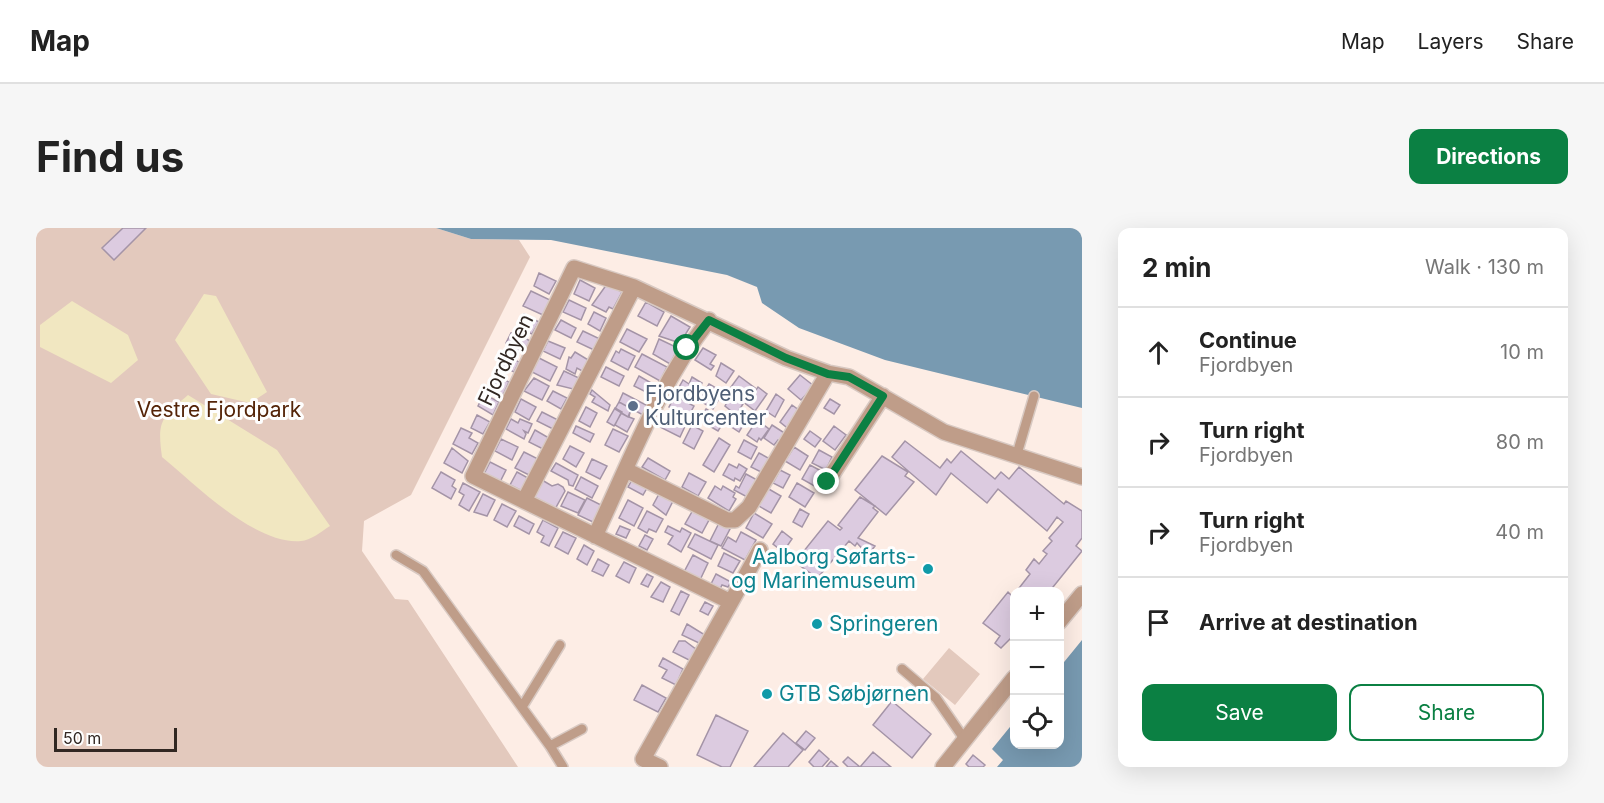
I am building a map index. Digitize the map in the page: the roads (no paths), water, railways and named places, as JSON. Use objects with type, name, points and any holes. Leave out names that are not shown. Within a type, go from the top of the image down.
[{"type":"street","name":"Fjordbyen","points":[[731,602],[473,476],[574,268],[634,288],[709,320],[786,358],[828,374],[849,377],[944,432],[1082,477]]},
{"type":"street","points":[[524,501],[634,288]]},
{"type":"street","points":[[595,536],[645,423],[687,348],[709,320]]},
{"type":"street","points":[[626,470],[726,520],[735,520],[749,507],[828,374]]},
{"type":"street","points":[[827,482],[883,396]]},
{"type":"street","points":[[660,767],[644,759],[760,550]]},
{"type":"street","points":[[1064,616],[1082,594]]},
{"type":"street","points":[[943,767],[1010,683]]},
{"type":"lane","points":[[1017,454],[1034,396]]},
{"type":"lane","points":[[396,555],[423,571],[563,767]]},
{"type":"lane","points":[[522,707],[560,645]]},
{"type":"lane","points":[[902,669],[936,698],[965,740]]},
{"type":"lane","points":[[550,746],[582,729]]},
{"type":"water","points":[[436,228],[1082,228],[1082,408],[885,360],[799,328],[762,303],[757,287],[727,275],[551,240],[471,239]]},
{"type":"water","points":[[1082,640],[1082,767],[997,767],[1003,760],[992,749],[1010,727],[1010,749],[1064,749],[1064,662]]},
{"type":"place","name":"Fjordbyens Kulturcenter","points":[[633,406]]},
{"type":"place","name":"Aalborg Søfarts- og Marinemuseum","points":[[928,569]]},
{"type":"place","name":"Springeren","points":[[817,624]]},
{"type":"place","name":"GTB Søbjørnen","points":[[767,694]]},
{"type":"park label","name":"Vestre Fjordpark","points":[[219,410]]}]
